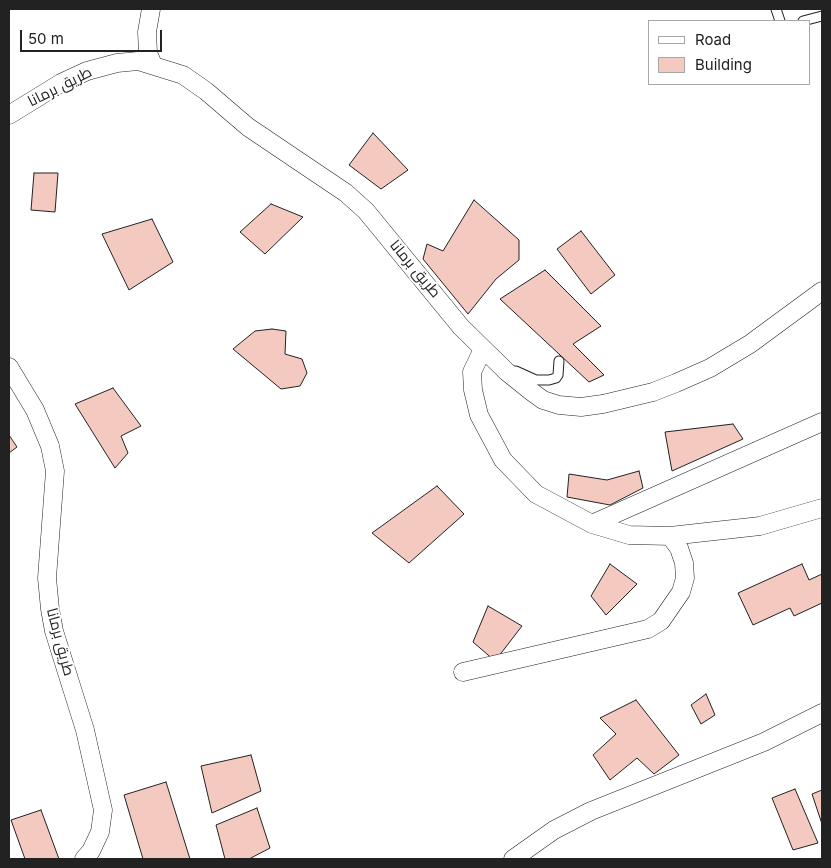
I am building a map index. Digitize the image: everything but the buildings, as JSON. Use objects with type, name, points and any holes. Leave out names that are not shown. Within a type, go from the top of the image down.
[{"type":"street","points":[[151,9],[147,32],[148,53],[153,65]]},
{"type":"street","name":"طريق برمانا","points":[[9,115],[61,83],[87,70],[117,63],[138,62],[183,75],[248,127],[346,193],[366,210],[461,327],[506,372],[543,400],[559,405],[581,407],[604,404],[653,392],[710,368],[750,344],[822,291]]},
{"type":"street","points":[[483,349],[472,372],[473,390],[479,415],[502,460],[536,494],[592,524],[629,535],[670,536],[760,526],[822,508]]},
{"type":"street","name":"طريق برمانا","points":[[9,367],[35,410],[50,446],[55,471],[47,578],[50,609],[54,631],[85,730],[103,810],[100,832],[91,851],[84,859]]},
{"type":"street","points":[[592,524],[822,422]]},
{"type":"street","points":[[463,672],[648,629],[661,621],[681,592],[685,578],[684,563],[679,548],[670,536]]},
{"type":"street","points":[[514,859],[554,830],[591,812],[764,742],[822,712]]},
{"type":"lane","points":[[808,20],[822,16]]},
{"type":"lane","points":[[483,349],[512,369],[536,380],[556,378],[559,371],[558,361]]}]
